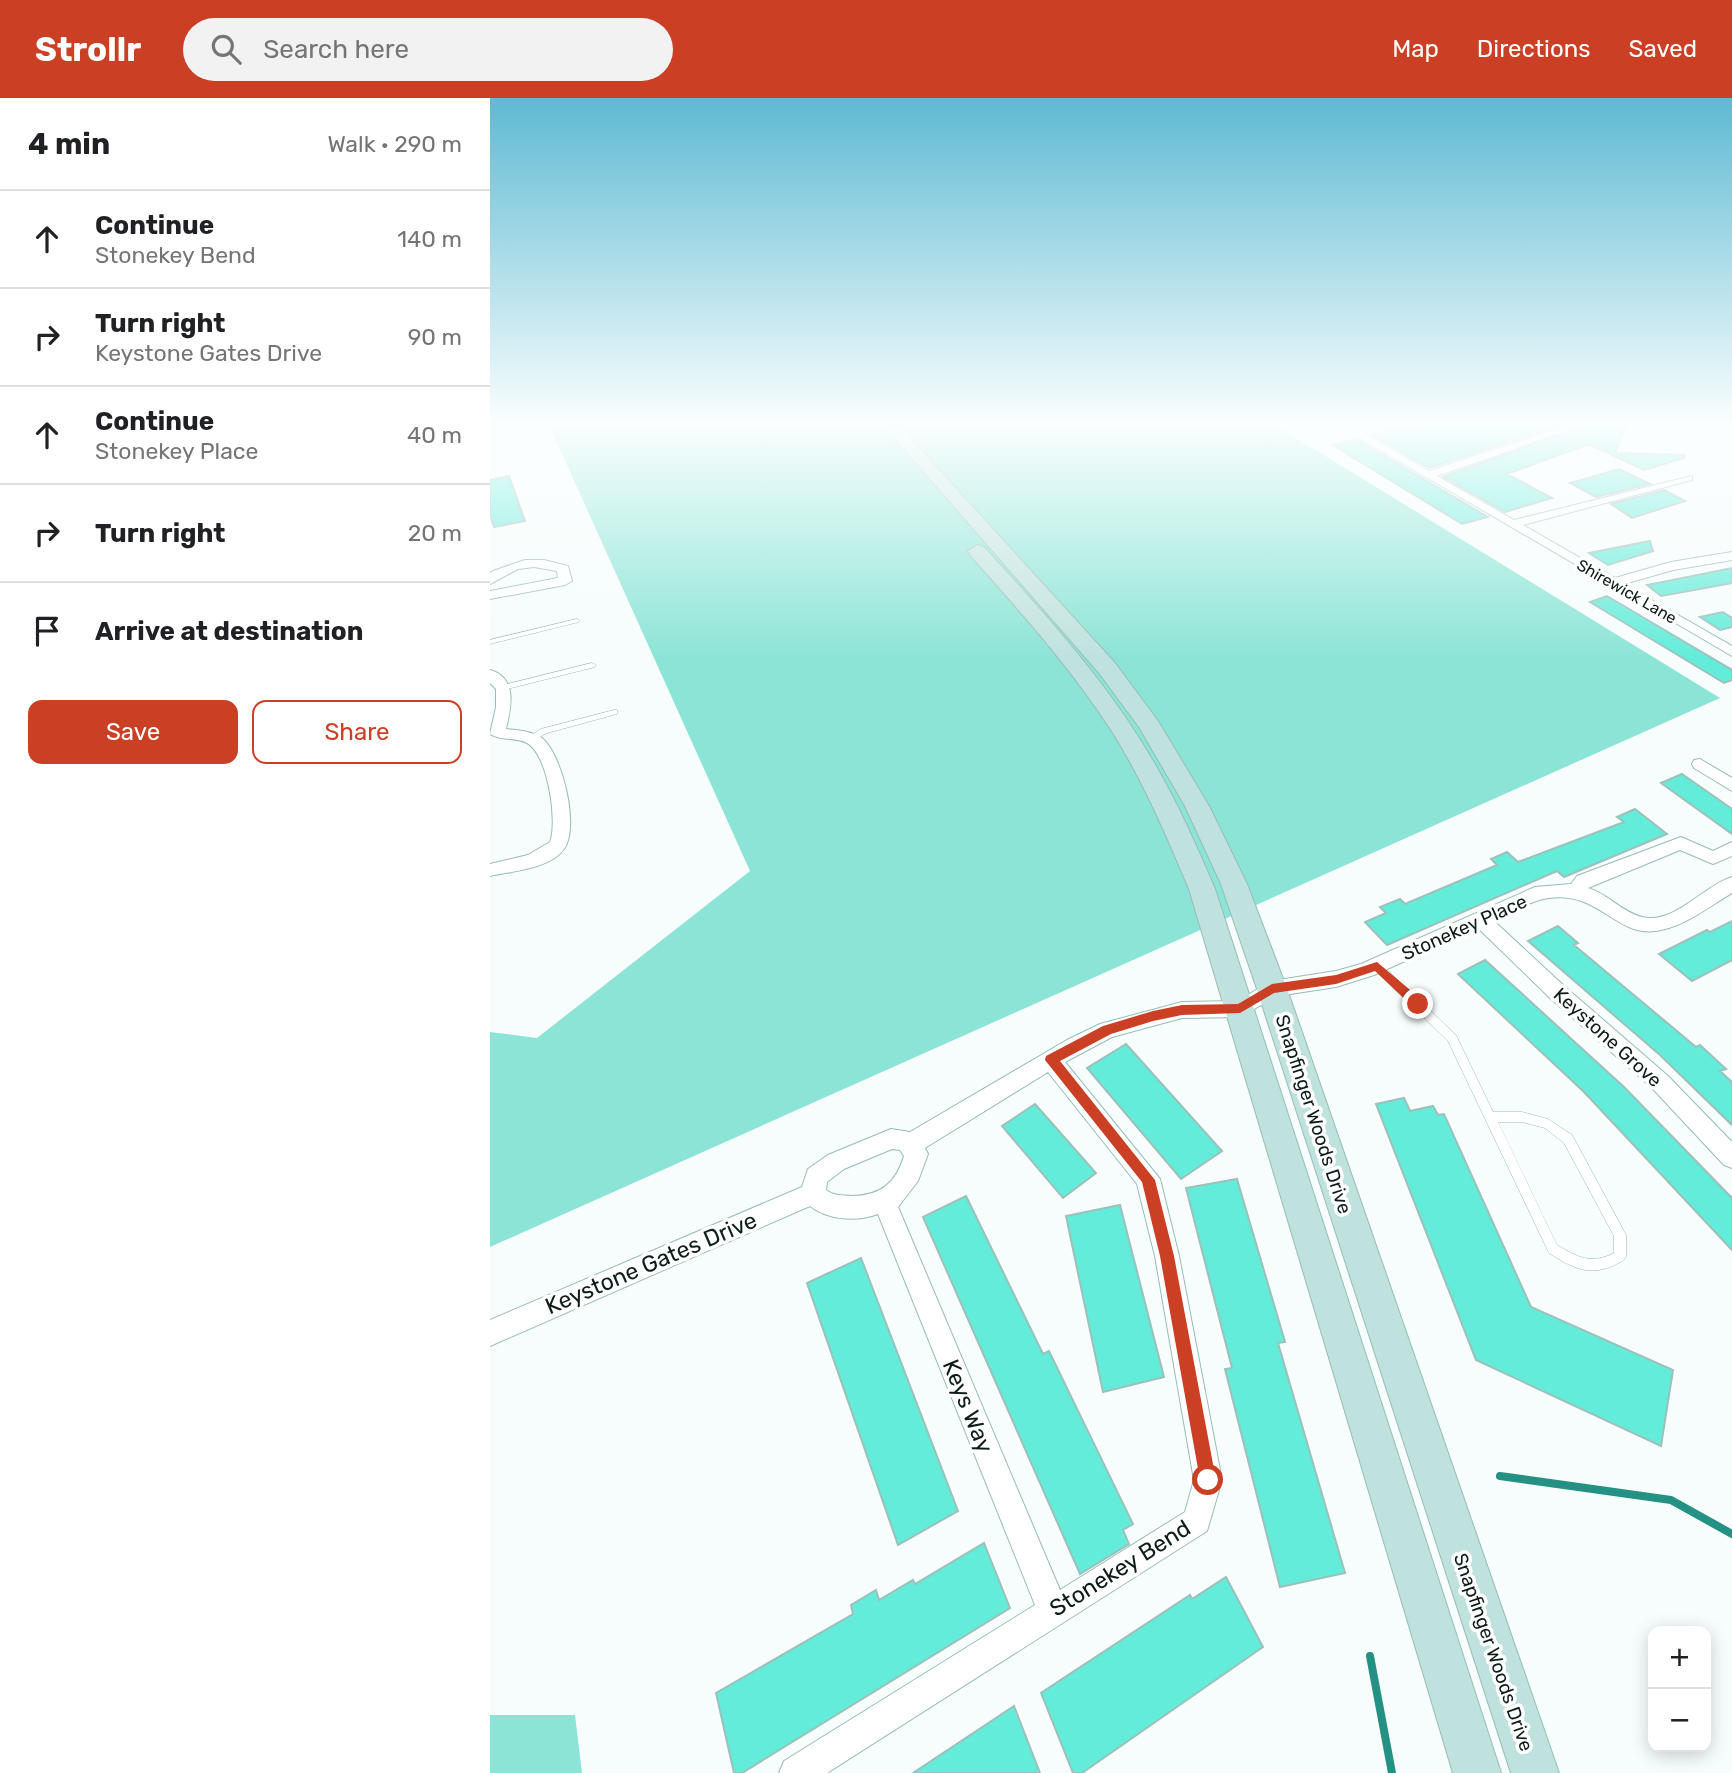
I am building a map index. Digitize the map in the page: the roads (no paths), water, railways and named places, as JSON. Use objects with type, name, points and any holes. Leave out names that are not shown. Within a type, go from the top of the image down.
[{"type":"main road","points":[[935,503],[948,518]]},
{"type":"main road","name":"Snapfinger Woods Drive","points":[[960,503],[1107,668],[1119,705]]},
{"type":"main road","name":"Snapfinger Woods Drive","points":[[964,536],[1082,674],[1119,705],[1150,726],[1197,806],[1234,884],[1256,999],[1356,1390],[1477,1773]]},
{"type":"main road","name":"Snapfinger Woods Drive","points":[[1256,999],[1535,1773]]},
{"type":"street","name":"Shirewick Lane","points":[[1476,503],[1732,651]]},
{"type":"street","points":[[1512,524],[1592,503]]},
{"type":"street","points":[[1613,583],[1671,566],[1732,556]]},
{"type":"street","points":[[490,580],[511,567],[549,563],[563,569],[565,581],[490,595]]},
{"type":"street","points":[[490,674],[503,688],[493,734],[531,738],[541,746],[556,779],[563,833],[559,845],[542,857],[490,870]]},
{"type":"street","points":[[1700,764],[1732,786]]},
{"type":"street","points":[[1575,892],[1583,881],[1681,843],[1713,858],[1732,848]]},
{"type":"street","name":"Stonekey Place","points":[[1256,999],[1377,966],[1542,891],[1592,895],[1631,922],[1646,925],[1665,922],[1732,884]]},
{"type":"street","name":"Keystone Grove","points":[[1480,919],[1556,991],[1660,1082],[1732,1158]]},
{"type":"street","points":[[909,1145],[1051,1060],[1107,1030],[1153,1016],[1256,999]]},
{"type":"street","name":"Stonekey Bend","points":[[796,1773],[1197,1521],[1208,1480],[1167,1256],[1148,1180],[1051,1060]]},
{"type":"street","points":[[891,1139],[907,1141],[909,1145],[916,1154],[910,1174],[892,1198],[868,1207],[828,1206],[813,1194],[816,1176],[836,1163],[891,1139]]},
{"type":"street","name":"Keystone Gates Drive","points":[[490,1333],[813,1194]]},
{"type":"street","name":"Keys Way","points":[[884,1201],[1053,1611]]},
{"type":"lane","points":[[490,642],[577,621]]},
{"type":"lane","points":[[503,688],[592,665]]},
{"type":"lane","points":[[531,738],[544,731],[614,712]]},
{"type":"lane","points":[[1377,966],[1452,1038],[1553,1249],[1575,1263],[1604,1266],[1620,1256],[1620,1235],[1568,1139],[1548,1124],[1522,1117],[1491,1117]]},
{"type":"waterway","points":[[1500,1476],[1671,1500],[1732,1534]]},
{"type":"waterway","points":[[1370,1656],[1392,1773]]}]
